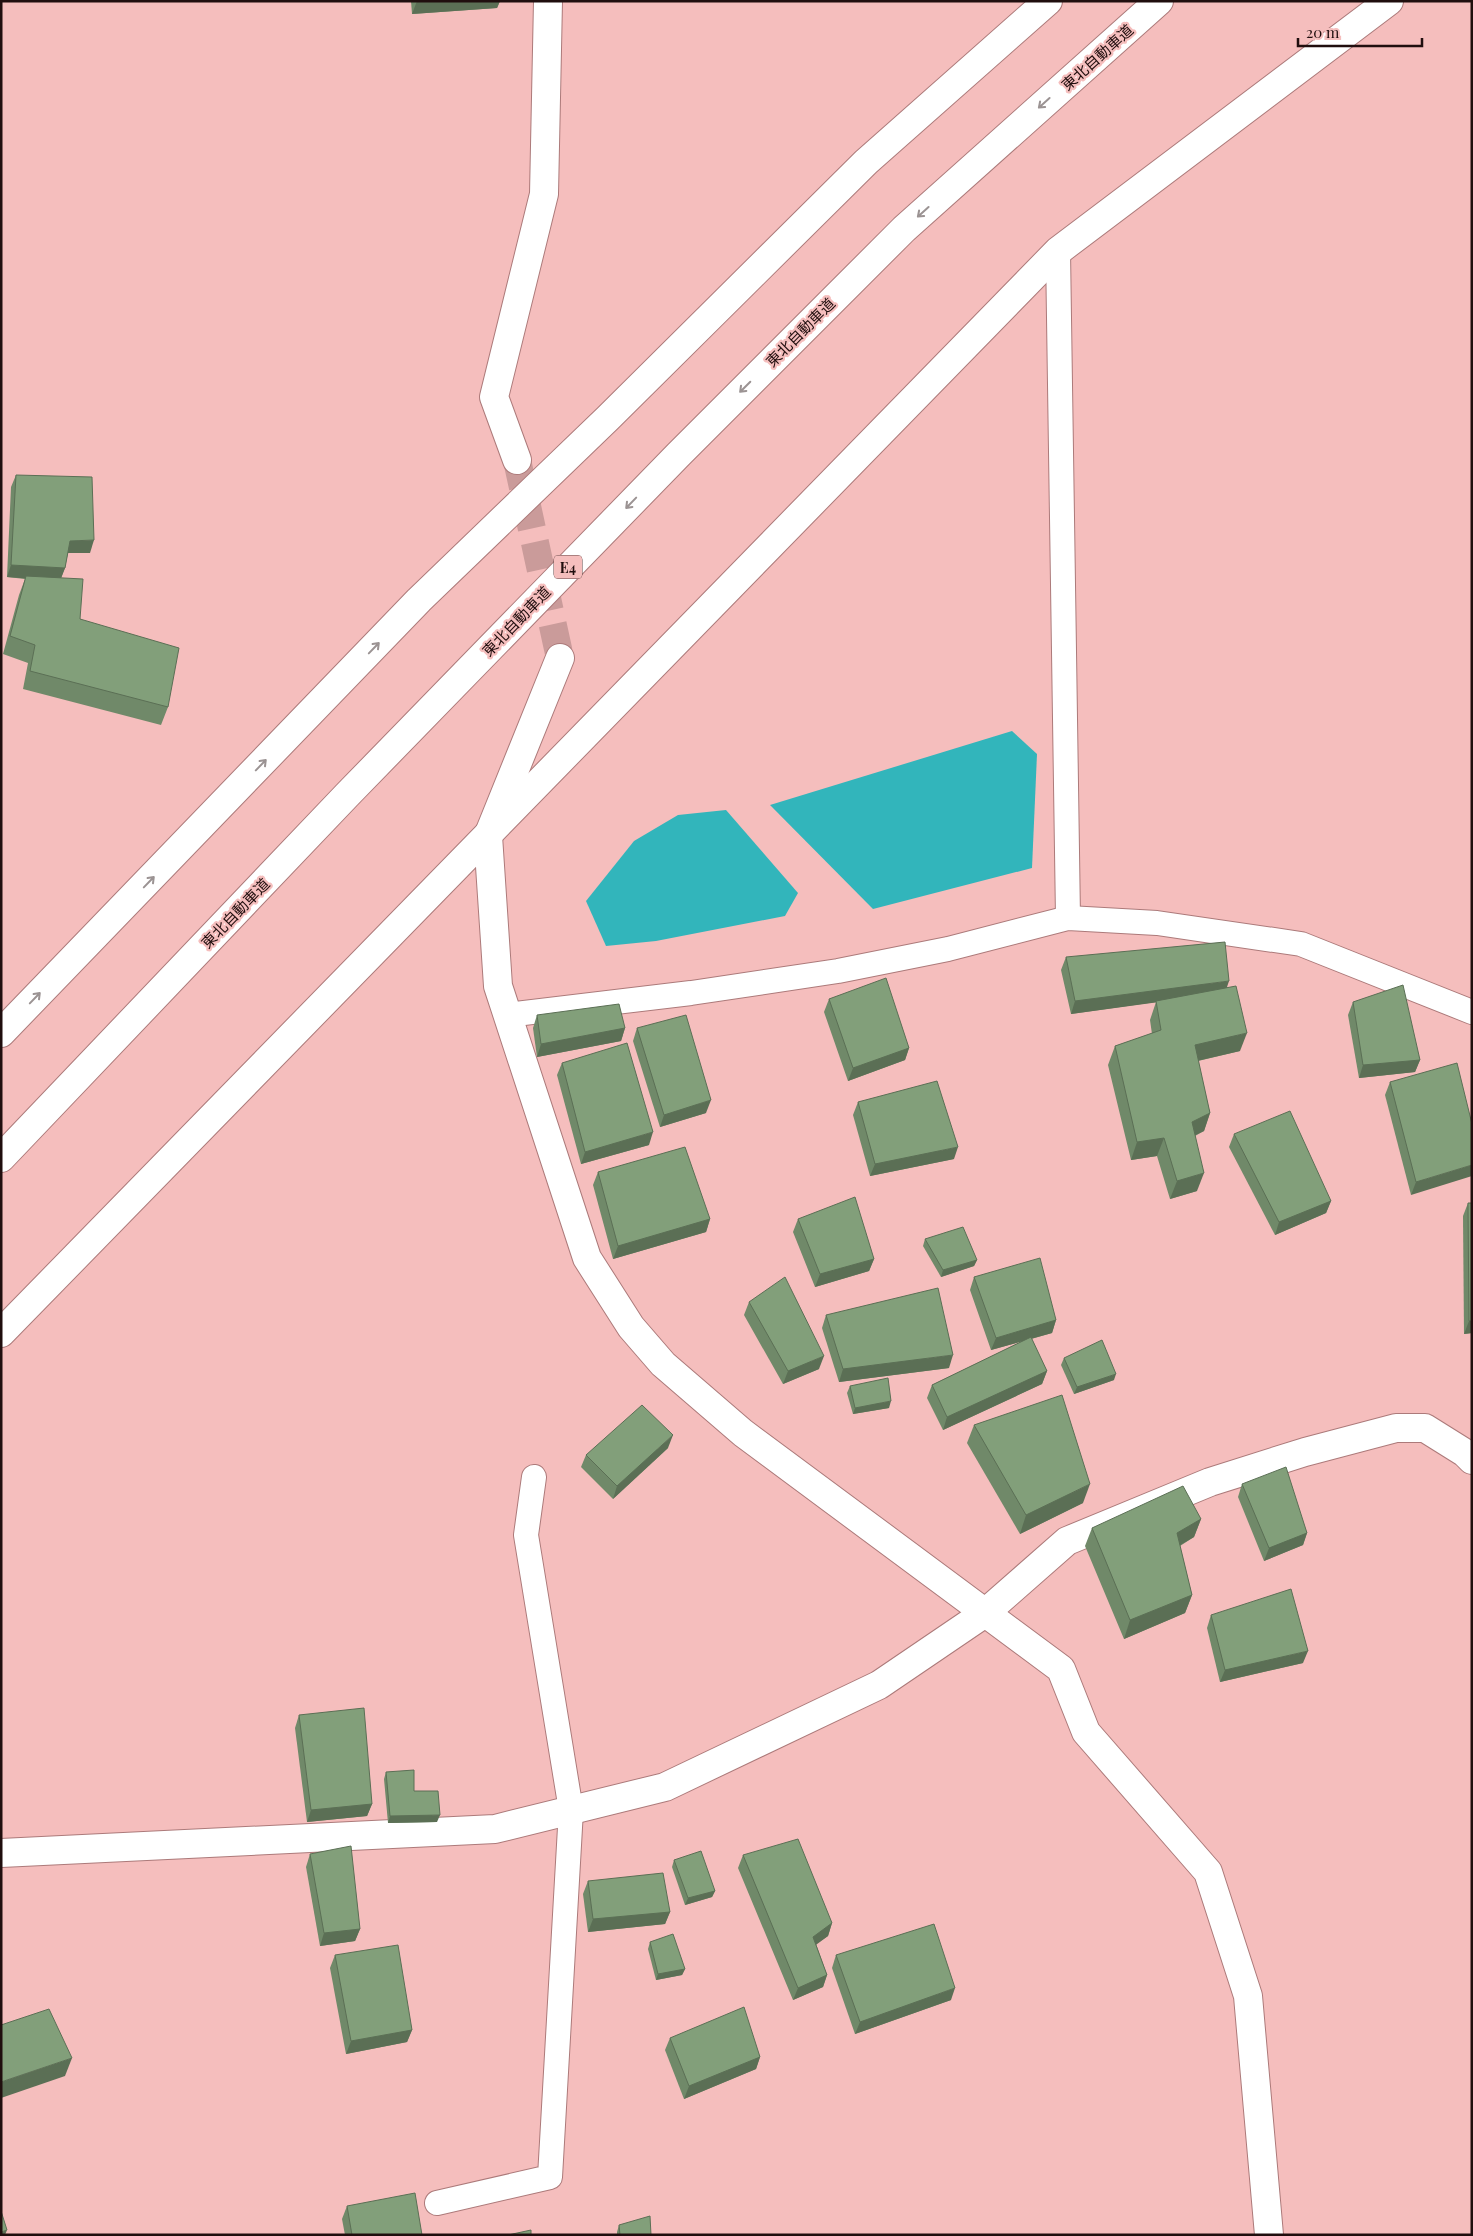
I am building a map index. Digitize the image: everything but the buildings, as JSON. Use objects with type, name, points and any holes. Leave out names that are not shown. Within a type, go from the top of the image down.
[{"type":"main road","points":[[517,460],[494,397],[544,194],[548,1]]},
{"type":"main road","points":[[1,1033],[419,600],[608,418],[866,162],[1048,1]]},
{"type":"main road","name":"東北自動車道","points":[[1,1158],[347,794],[735,397],[904,229],[1159,1]]},
{"type":"main road","points":[[1,1333],[85,1245],[261,1069],[1058,251],[1389,1]]},
{"type":"main road","points":[[560,658],[488,836],[498,986],[587,1258],[631,1327],[663,1364],[743,1433],[1061,1669],[1086,1732],[1208,1872],[1248,1996],[1269,2235]]},
{"type":"main road","points":[[1,1853],[495,1829],[665,1787],[879,1685],[985,1613],[1067,1540],[1210,1482],[1305,1452],[1396,1428],[1425,1428],[1465,1453],[1472,1460]]},
{"type":"lane","points":[[1058,251],[1068,918]]},
{"type":"lane","points":[[507,1015],[691,993],[838,971],[948,949],[1068,918],[1157,923],[1301,944],[1472,1012]]},
{"type":"lane","points":[[437,2203],[550,2177],[572,1810],[526,1535],[534,1477]]},
{"type":"water","points":[[1012,731],[1037,754],[1032,868],[873,909],[770,805]]},
{"type":"water","points":[[726,810],[798,893],[785,916],[656,941],[606,946],[586,901],[634,841],[678,815]]},
{"type":"tunnel","points":[[517,460],[560,658]]}]
